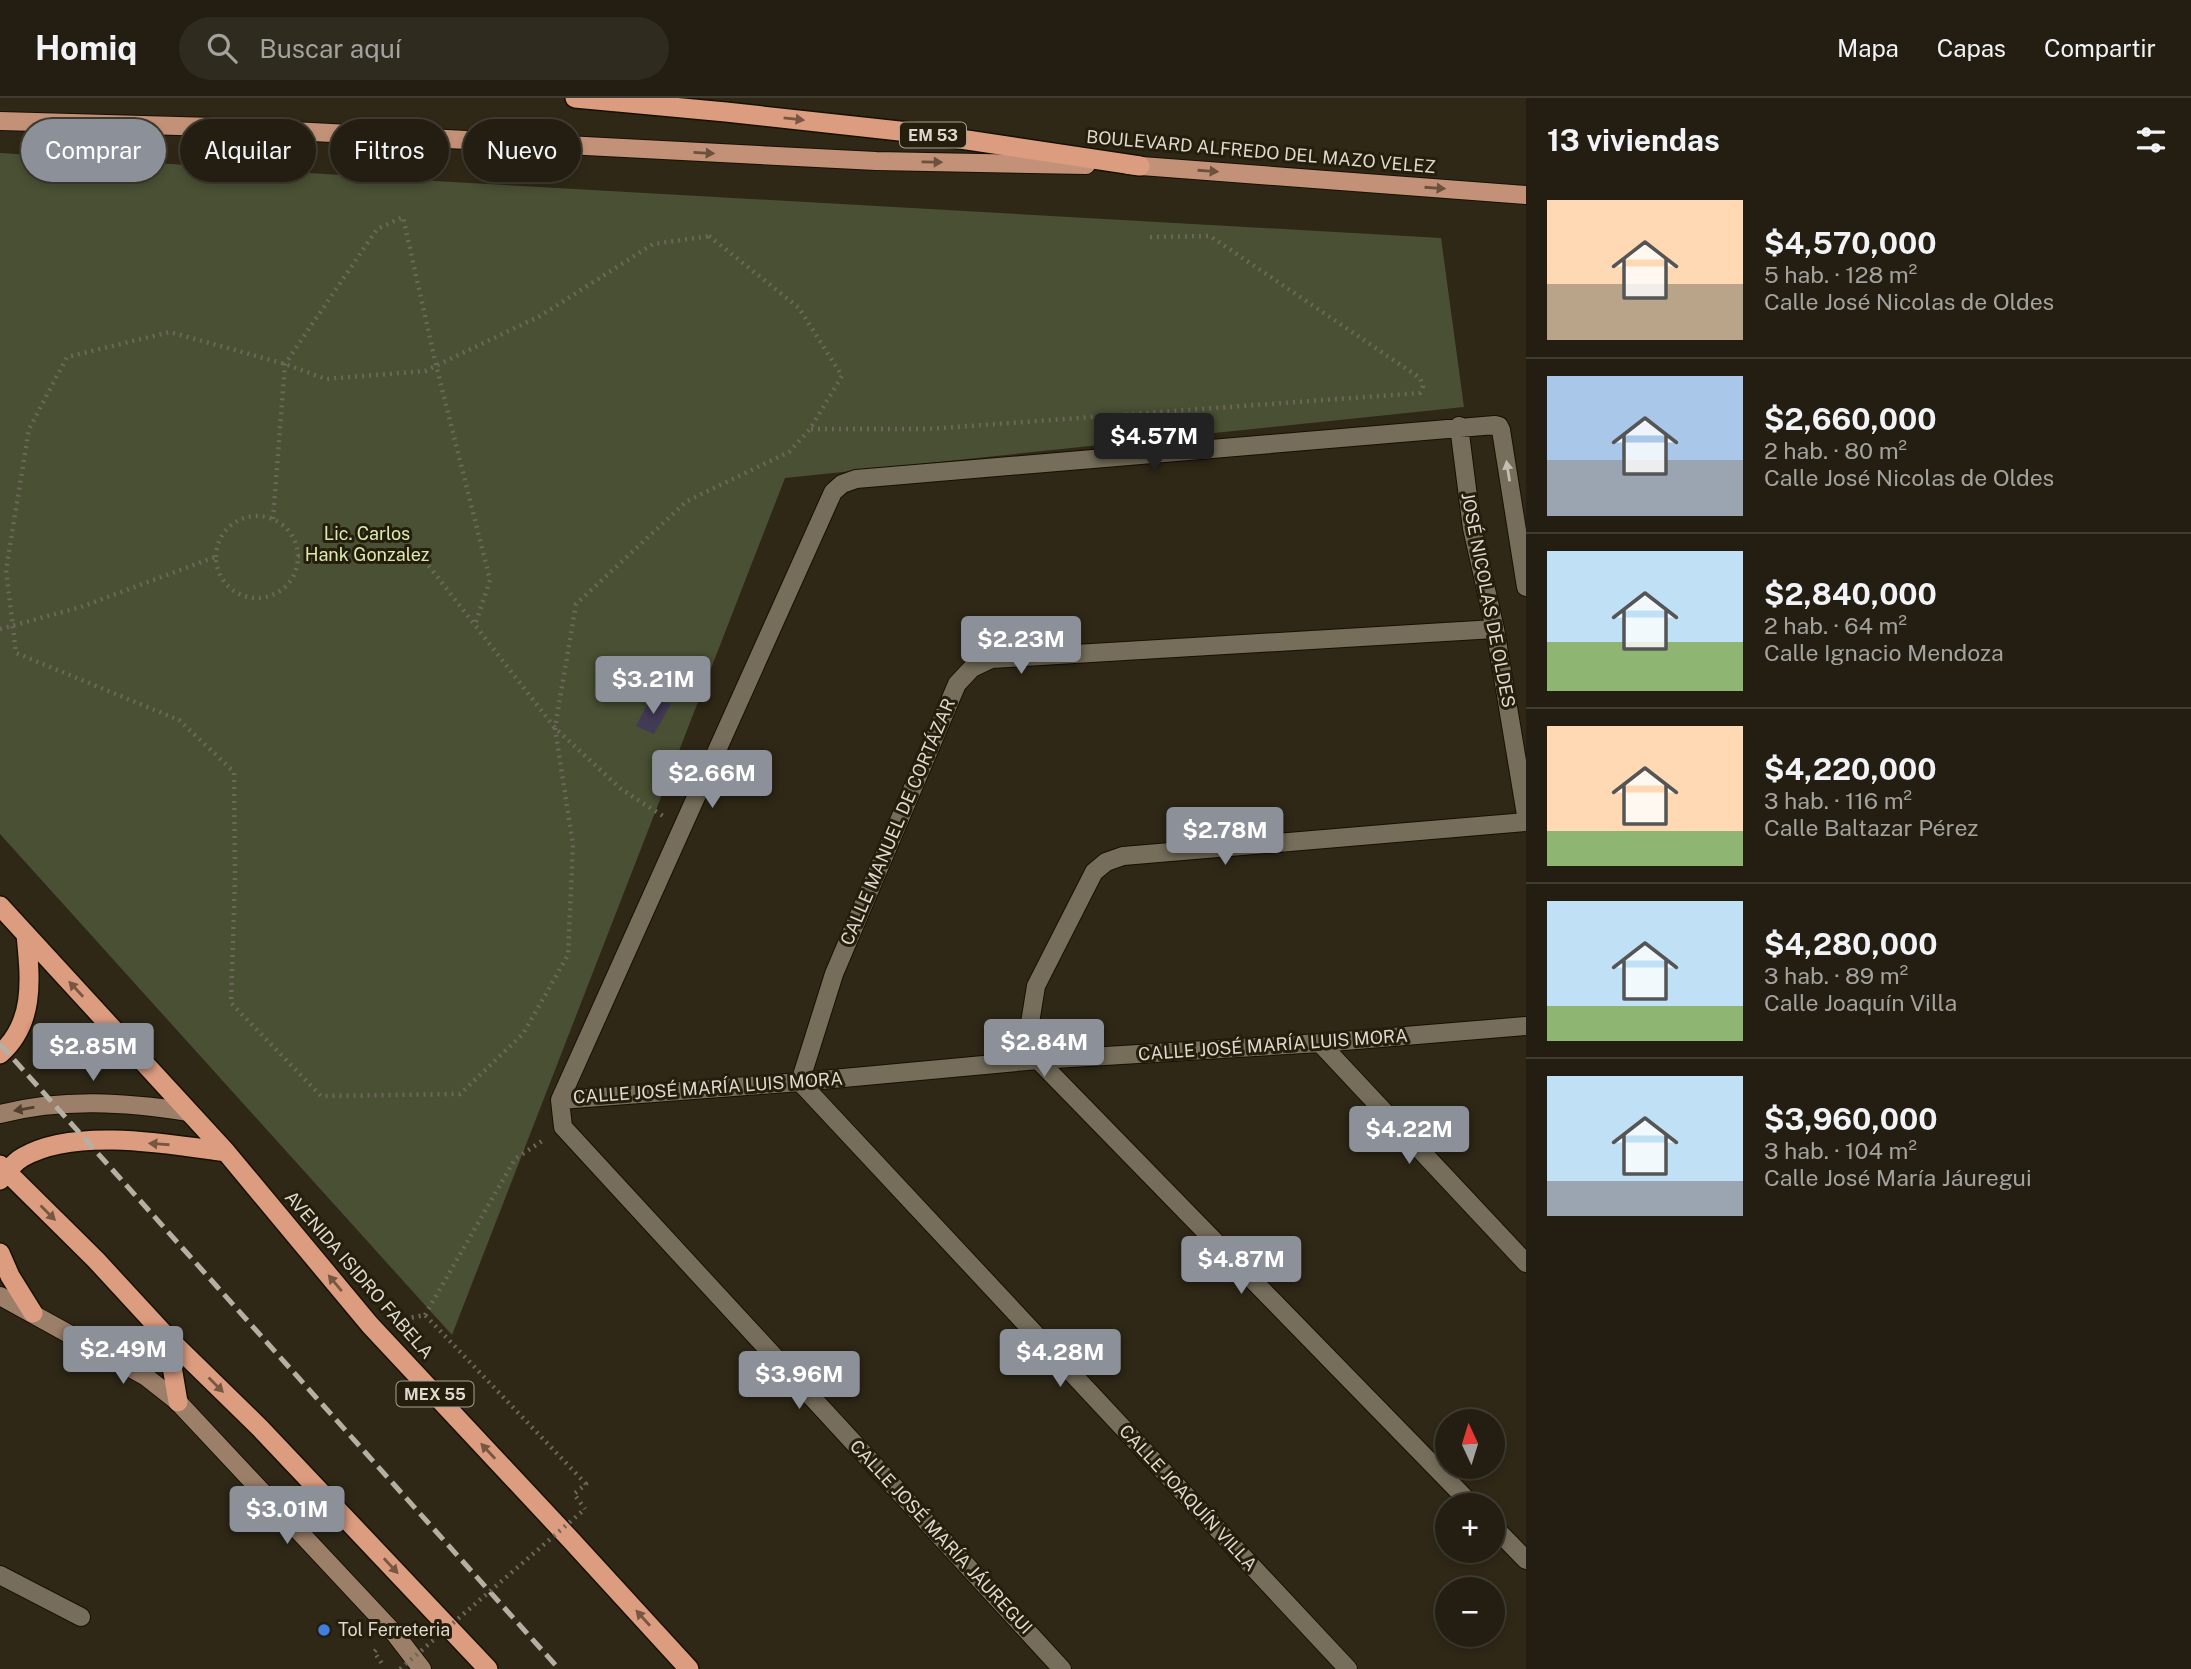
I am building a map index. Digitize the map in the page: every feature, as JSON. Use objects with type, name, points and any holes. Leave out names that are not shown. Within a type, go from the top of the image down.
[{"type":"highway","name":"BOULEVARD ALFREDO DEL MAZO VELEZ","points":[[575,98],[927,134],[1140,166]]},
{"type":"highway","name":"AVENIDA ISIDRO FABELA","points":[[0,906],[226,1152],[370,1325],[561,1528],[688,1669]]},
{"type":"highway","points":[[0,1054],[15,1039],[23,1024],[29,966],[26,934]]},
{"type":"highway","points":[[226,1152],[161,1144],[86,1141],[41,1149],[21,1158],[2,1172],[96,1260],[167,1337],[260,1428],[488,1669]]},
{"type":"highway","points":[[0,1253],[10,1276],[33,1313]]},
{"type":"highway","points":[[83,1343],[167,1337]]},
{"type":"highway","points":[[167,1337],[178,1402]]},
{"type":"main road","points":[[0,121],[214,127],[876,161],[1140,166]]},
{"type":"main road","name":"BOULEVARD ALFREDO DEL MAZO VELEZ","points":[[1140,166],[1526,195]]},
{"type":"main road","points":[[0,1114],[78,1102],[125,1104],[189,1112]]},
{"type":"main road","points":[[0,1296],[145,1376],[178,1402],[395,1634],[422,1669]]},
{"type":"street","points":[[563,1127],[560,1100],[833,492],[842,484],[856,479],[1495,425],[1501,430],[1526,587]]},
{"type":"street","name":"JOSÉ NICOLAS DE OLDES","points":[[1459,426],[1472,528],[1495,629],[1526,815]]},
{"type":"street","name":"CALLE MANUEL DE CORTÁZAR","points":[[800,1082],[834,974],[957,684],[972,668],[991,659],[1495,629]]},
{"type":"street","points":[[1460,1493],[1038,1060],[1030,1023],[1036,986],[1094,872],[1107,862],[1123,856],[1526,822]]},
{"type":"street","name":"CALLE JOSÉ MARÍA LUIS MORA","points":[[560,1100],[1038,1060],[1320,1044],[1526,1026]]},
{"type":"street","points":[[1320,1044],[1526,1263]]},
{"type":"street","name":"CALLE JOAQUÍN VILLA","points":[[800,1082],[1348,1669]]},
{"type":"street","name":"CALLE JOSÉ MARÍA JÁUREGUI","points":[[563,1127],[1062,1669]]},
{"type":"street","points":[[1505,1538],[1526,1560]]},
{"type":"street","points":[[0,1575],[81,1617]]},
{"type":"path","points":[[273,519],[285,363],[377,229],[403,217],[436,365],[490,580],[475,625]]},
{"type":"path","points":[[709,236],[799,308],[842,376],[810,429],[789,452],[687,501],[576,604],[555,728],[573,845],[568,955],[523,1034],[460,1094],[321,1096],[231,1003],[235,879],[234,772],[179,720],[16,653],[5,570],[29,429],[67,357],[170,332],[285,363],[326,379],[425,371],[540,316],[653,244],[709,236]]},
{"type":"path","points":[[810,429],[928,429],[1420,393],[1423,386],[1420,378],[1210,236],[1150,237]]},
{"type":"path","points":[[258,516],[273,519],[286,528],[295,541],[298,556],[295,571],[288,584],[274,594],[258,598],[242,596],[228,587],[218,573],[215,557],[218,541],[228,527],[242,519],[258,516]]},
{"type":"path","points":[[298,556],[425,561],[555,728],[621,789],[683,829]]},
{"type":"path","points":[[0,629],[81,607],[215,557]]},
{"type":"path","points":[[370,1325],[425,1315],[514,1159],[563,1127]]},
{"type":"path","points":[[400,1669],[585,1509],[574,1494],[586,1484],[425,1315]]},
{"type":"path","points":[[373,1652],[387,1669]]},
{"type":"green space","name":"Lic. Carlos Hank Gonzalez","points":[[0,153],[21,154],[21,182],[166,182],[166,164],[180,165],[180,182],[316,182],[316,173],[330,174],[330,182],[449,182],[1441,238],[1464,407],[785,478],[452,1335],[0,834]]},
{"type":"building","points":[[650,699],[671,704],[654,734],[636,726]]},
{"type":"railway","points":[[0,1044],[559,1669]]},
{"type":"place","name":"Tol Ferreteria","points":[[324,1630]]}]
